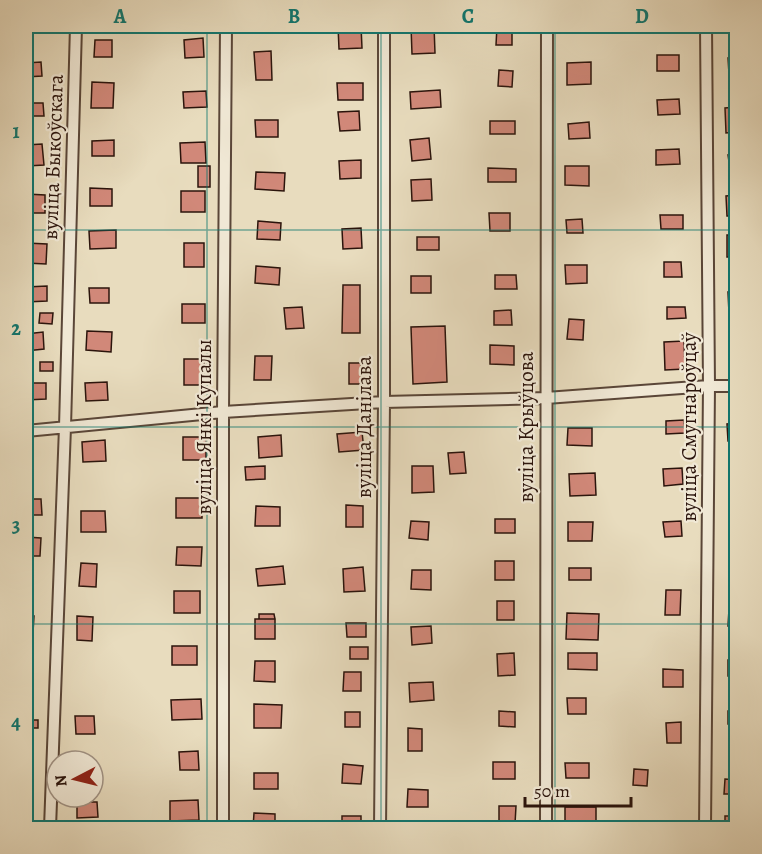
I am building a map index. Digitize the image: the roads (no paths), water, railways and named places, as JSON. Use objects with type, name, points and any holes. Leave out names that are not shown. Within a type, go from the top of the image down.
[{"type":"street","name":"вуліца Быкоўскага","points":[[50,828],[65,427],[76,26]]},
{"type":"street","name":"вуліца Янкі Купалы","points":[[222,828],[226,26]]},
{"type":"street","name":"вуліца Данілава","points":[[380,828],[384,402],[384,26]]},
{"type":"street","name":"вуліца Крыўцова","points":[[546,828],[547,26]]},
{"type":"street","name":"вуліца Смугнароўцаў","points":[[705,26],[709,386],[705,828]]},
{"type":"street","points":[[26,431],[223,412],[384,402],[546,398],[736,386]]}]
